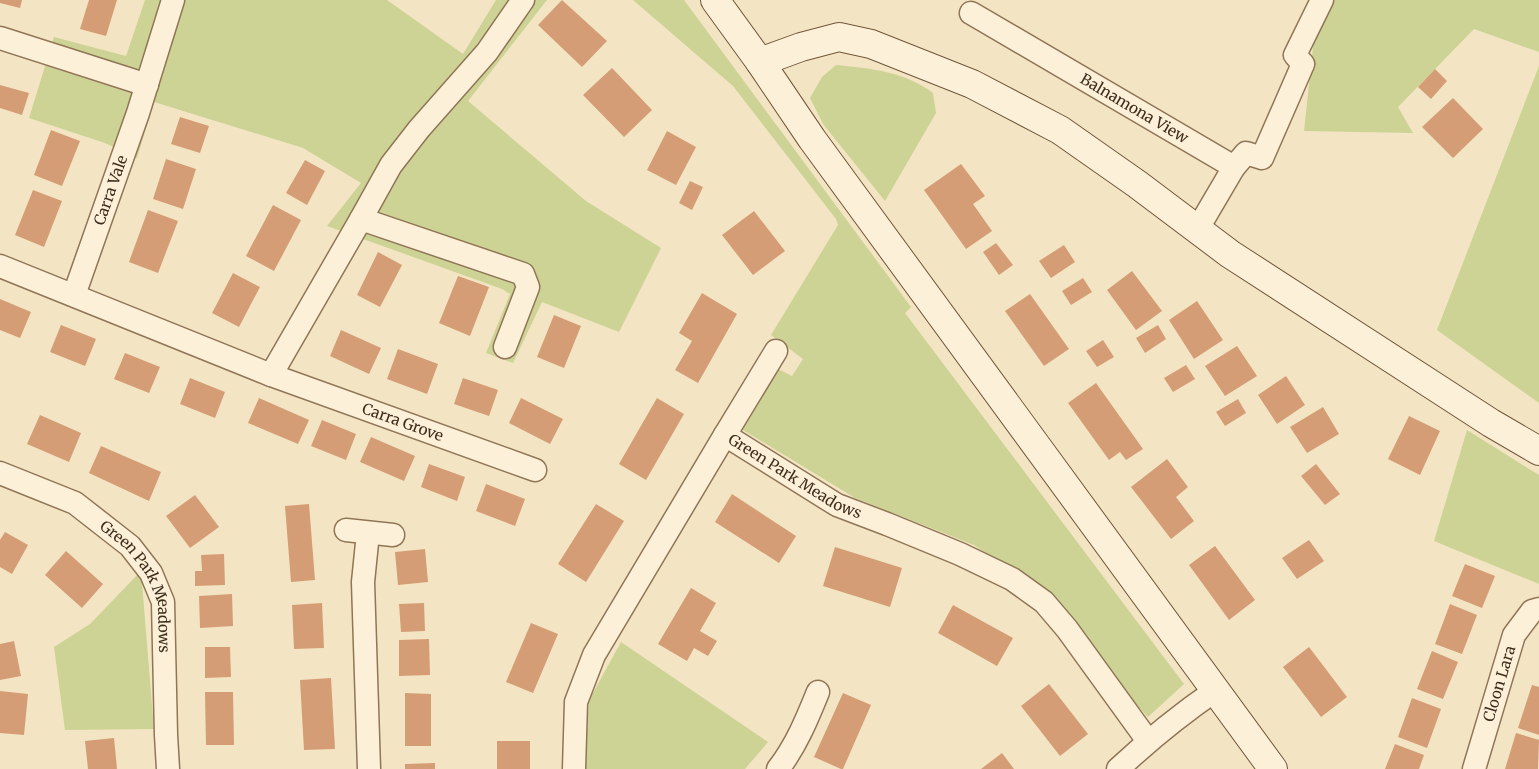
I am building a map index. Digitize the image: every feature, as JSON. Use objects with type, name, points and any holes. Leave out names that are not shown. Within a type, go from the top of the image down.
[{"type":"main road","points":[[715,0],[812,139],[1272,769]]},
{"type":"main road","points":[[760,62],[801,47],[839,37],[871,44],[972,84],[1060,130],[1137,184],[1238,260],[1491,423],[1539,451]]},
{"type":"street","name":"Carra Vale","points":[[74,295],[147,85],[173,0]]},
{"type":"street","points":[[0,266],[272,375],[362,219],[390,165],[487,52],[523,0]]},
{"type":"street","points":[[1197,230],[1234,167],[1246,153],[1262,158],[1303,64],[1295,55],[1322,0]]},
{"type":"street","name":"Balnamona View","points":[[971,13],[1234,167]]},
{"type":"street","points":[[0,38],[147,85]]},
{"type":"street","points":[[362,219],[523,274],[528,287],[504,346]]},
{"type":"street","points":[[725,436],[776,351]]},
{"type":"street","name":"Carra Grove","points":[[272,375],[535,470]]},
{"type":"street","name":"Green Park Meadows","points":[[574,769],[576,702],[594,655],[725,436],[836,505],[960,554],[1012,579],[1044,602],[1067,629],[1148,741]]},
{"type":"street","name":"Green Park Meadows","points":[[0,472],[75,503],[130,546],[150,573],[163,602],[168,769]]},
{"type":"street","points":[[346,530],[392,535]]},
{"type":"street","points":[[368,533],[363,582],[369,769]]},
{"type":"street","name":"Cloon Lara","points":[[1474,769],[1514,636],[1532,611],[1539,609]]},
{"type":"street","points":[[1118,769],[1180,715],[1216,690]]},
{"type":"street","points":[[778,769],[786,760],[818,692]]},
{"type":"green space","points":[[145,0],[387,0],[463,54],[496,0],[547,0],[468,101],[586,201],[661,248],[619,332],[542,302],[513,363],[486,353],[510,294],[502,289],[327,226],[361,183],[303,148],[154,102],[137,158],[105,143],[29,118],[54,37],[126,56]]},
{"type":"green space","points":[[633,0],[684,0],[911,307],[905,313],[1184,684],[1148,717],[1066,612],[1033,585],[974,545],[855,498],[738,427],[774,367],[792,376],[803,359],[771,335],[838,225],[836,219],[733,86]]},
{"type":"green space","points":[[1318,0],[1539,0],[1539,52],[1474,29],[1398,107],[1413,133],[1304,131]]},
{"type":"green space","points":[[836,65],[887,72],[911,80],[933,93],[936,113],[885,201],[823,124],[810,98],[822,77]]},
{"type":"green space","points":[[1539,66],[1539,403],[1437,330]]},
{"type":"green space","points":[[1467,430],[1539,475],[1539,584],[1434,541]]},
{"type":"green space","points":[[141,571],[154,729],[65,730],[54,647],[90,624]]},
{"type":"green space","points":[[621,642],[768,742],[745,769],[586,769],[585,757],[589,700]]},
{"type":"building","points":[[0,0],[22,0],[20,8],[0,3]]},
{"type":"building","points":[[89,0],[117,0],[106,36],[80,29]]},
{"type":"building","points":[[562,0],[607,41],[582,67],[538,25]]},
{"type":"building","points":[[612,68],[652,110],[624,137],[583,95]]},
{"type":"building","points":[[1435,69],[1447,81],[1431,99],[1418,87]]},
{"type":"building","points":[[0,85],[29,93],[22,115],[0,108]]},
{"type":"building","points":[[1453,98],[1483,129],[1453,158],[1422,127]]},
{"type":"building","points":[[180,117],[209,126],[200,153],[171,144]]},
{"type":"building","points":[[51,130],[80,141],[62,186],[34,175]]},
{"type":"building","points":[[667,131],[696,147],[676,185],[647,170]]},
{"type":"building","points":[[166,159],[196,169],[183,209],[153,199]]},
{"type":"building","points":[[305,160],[325,171],[307,205],[286,193]]},
{"type":"building","points":[[961,164],[985,196],[973,204],[992,231],[966,249],[924,190]]},
{"type":"building","points":[[690,181],[703,187],[692,210],[679,203]]},
{"type":"building","points":[[33,190],[62,201],[44,247],[15,235]]},
{"type":"building","points":[[273,205],[301,220],[274,271],[246,256]]},
{"type":"building","points":[[148,210],[178,221],[158,273],[129,262]]},
{"type":"building","points":[[754,211],[785,251],[753,275],[722,235]]},
{"type":"building","points":[[996,243],[1013,265],[999,275],[983,252]]},
{"type":"building","points":[[1064,245],[1075,262],[1051,278],[1039,261]]},
{"type":"building","points":[[378,252],[402,265],[380,307],[357,295]]},
{"type":"building","points":[[1132,271],[1162,311],[1136,330],[1107,290]]},
{"type":"building","points":[[233,273],[260,287],[239,327],[212,313]]},
{"type":"building","points":[[458,276],[489,287],[470,336],[439,323]]},
{"type":"building","points":[[1083,278],[1092,292],[1071,305],[1062,291]]},
{"type":"building","points":[[702,293],[737,314],[698,383],[675,370],[692,341],[679,333]]},
{"type":"building","points":[[1030,294],[1069,349],[1044,366],[1005,311]]},
{"type":"building","points":[[0,299],[31,312],[20,338],[0,330]]},
{"type":"building","points":[[1197,301],[1223,340],[1194,359],[1169,320]]},
{"type":"building","points":[[554,315],[581,326],[564,368],[537,357]]},
{"type":"building","points":[[61,325],[96,339],[85,366],[50,352]]},
{"type":"building","points":[[1158,325],[1166,339],[1145,353],[1136,338]]},
{"type":"building","points":[[341,330],[381,348],[369,374],[330,356]]},
{"type":"building","points":[[1103,340],[1114,357],[1097,367],[1086,351]]},
{"type":"building","points":[[1237,346],[1257,376],[1225,396],[1205,366]]},
{"type":"building","points":[[398,349],[438,364],[427,394],[387,379]]},
{"type":"building","points":[[125,353],[160,367],[149,393],[114,379]]},
{"type":"building","points":[[1186,365],[1195,379],[1173,392],[1164,378]]},
{"type":"building","points":[[1286,376],[1305,405],[1277,424],[1258,395]]},
{"type":"building","points":[[190,378],[225,392],[215,418],[180,404]]},
{"type":"building","points":[[463,378],[498,390],[489,416],[454,404]]},
{"type":"building","points":[[1096,383],[1143,449],[1126,460],[1120,452],[1109,460],[1068,403]]},
{"type":"building","points":[[259,398],[309,420],[298,444],[248,423]]},
{"type":"building","points":[[521,398],[563,419],[550,444],[509,423]]},
{"type":"building","points":[[657,398],[684,414],[646,480],[619,464]]},
{"type":"building","points":[[1238,399],[1246,413],[1225,426],[1216,412]]},
{"type":"building","points":[[1323,407],[1339,434],[1307,453],[1290,427]]},
{"type":"building","points":[[40,415],[81,433],[69,462],[27,444]]},
{"type":"building","points":[[1409,416],[1440,431],[1420,475],[1388,459]]},
{"type":"building","points":[[322,420],[356,434],[346,460],[311,446]]},
{"type":"building","points":[[371,437],[415,456],[404,481],[360,462]]},
{"type":"building","points":[[101,446],[161,472],[149,501],[89,473]]},
{"type":"building","points":[[1167,459],[1188,487],[1176,497],[1194,521],[1171,539],[1131,487]]},
{"type":"building","points":[[429,464],[465,477],[457,501],[421,487]]},
{"type":"building","points":[[1316,464],[1340,494],[1325,505],[1301,476]]},
{"type":"building","points":[[486,484],[525,499],[515,526],[476,511]]},
{"type":"building","points":[[732,494],[796,536],[779,563],[715,522]]},
{"type":"building","points":[[195,495],[219,527],[190,548],[166,516]]},
{"type":"building","points":[[309,504],[315,580],[291,582],[285,506]]},
{"type":"building","points":[[596,504],[624,521],[586,582],[558,564]]},
{"type":"building","points":[[5,532],[28,545],[12,574],[0,567],[0,540]]},
{"type":"building","points":[[1309,540],[1324,561],[1297,579],[1282,558]]},
{"type":"building","points":[[1215,546],[1255,600],[1229,620],[1189,565]]},
{"type":"building","points":[[835,547],[902,568],[890,607],[823,586]]},
{"type":"building","points":[[425,549],[428,582],[398,585],[395,552]]},
{"type":"building","points":[[66,551],[103,584],[82,608],[45,575]]},
{"type":"building","points":[[224,554],[225,585],[195,586],[195,571],[202,571],[201,555]]},
{"type":"building","points":[[1465,564],[1495,576],[1482,608],[1452,596]]},
{"type":"building","points":[[691,588],[716,603],[700,631],[717,641],[708,656],[694,648],[687,661],[658,644]]},
{"type":"building","points":[[232,594],[233,626],[200,628],[199,596]]},
{"type":"building","points":[[322,603],[324,648],[294,649],[292,605]]},
{"type":"building","points":[[424,603],[425,631],[401,632],[399,604]]},
{"type":"building","points":[[1450,604],[1477,615],[1462,654],[1435,644]]},
{"type":"building","points":[[953,605],[1013,638],[997,666],[938,633]]},
{"type":"building","points":[[531,623],[558,634],[533,693],[506,682]]},
{"type":"building","points":[[429,639],[430,675],[399,676],[399,640]]},
{"type":"building","points":[[14,641],[21,676],[0,680],[0,644]]},
{"type":"building","points":[[205,647],[230,647],[231,677],[205,678]]},
{"type":"building","points":[[1309,647],[1347,697],[1321,717],[1283,667]]},
{"type":"building","points":[[1432,651],[1458,662],[1443,699],[1417,689]]},
{"type":"building","points":[[331,678],[335,749],[304,750],[300,680]]},
{"type":"building","points":[[1049,684],[1088,734],[1060,756],[1021,706]]},
{"type":"building","points":[[1532,685],[1539,687],[1539,735],[1518,728]]},
{"type":"building","points":[[0,691],[28,694],[24,735],[0,733]]},
{"type":"building","points":[[205,692],[233,692],[234,745],[206,745]]},
{"type":"building","points":[[405,693],[431,694],[431,746],[405,746]]},
{"type":"building","points":[[843,693],[871,705],[843,769],[841,769],[814,757]]},
{"type":"building","points":[[1412,698],[1441,709],[1427,748],[1398,737]]},
{"type":"building","points":[[1516,733],[1539,740],[1538,769],[1505,769]]},
{"type":"building","points":[[114,738],[117,769],[88,769],[85,741]]},
{"type":"building","points":[[497,741],[530,741],[530,769],[497,769]]},
{"type":"building","points":[[1395,744],[1424,755],[1419,769],[1385,769]]},
{"type":"building","points":[[1002,753],[1014,769],[981,769]]},
{"type":"building","points":[[435,763],[435,769],[405,769],[405,764]]}]
